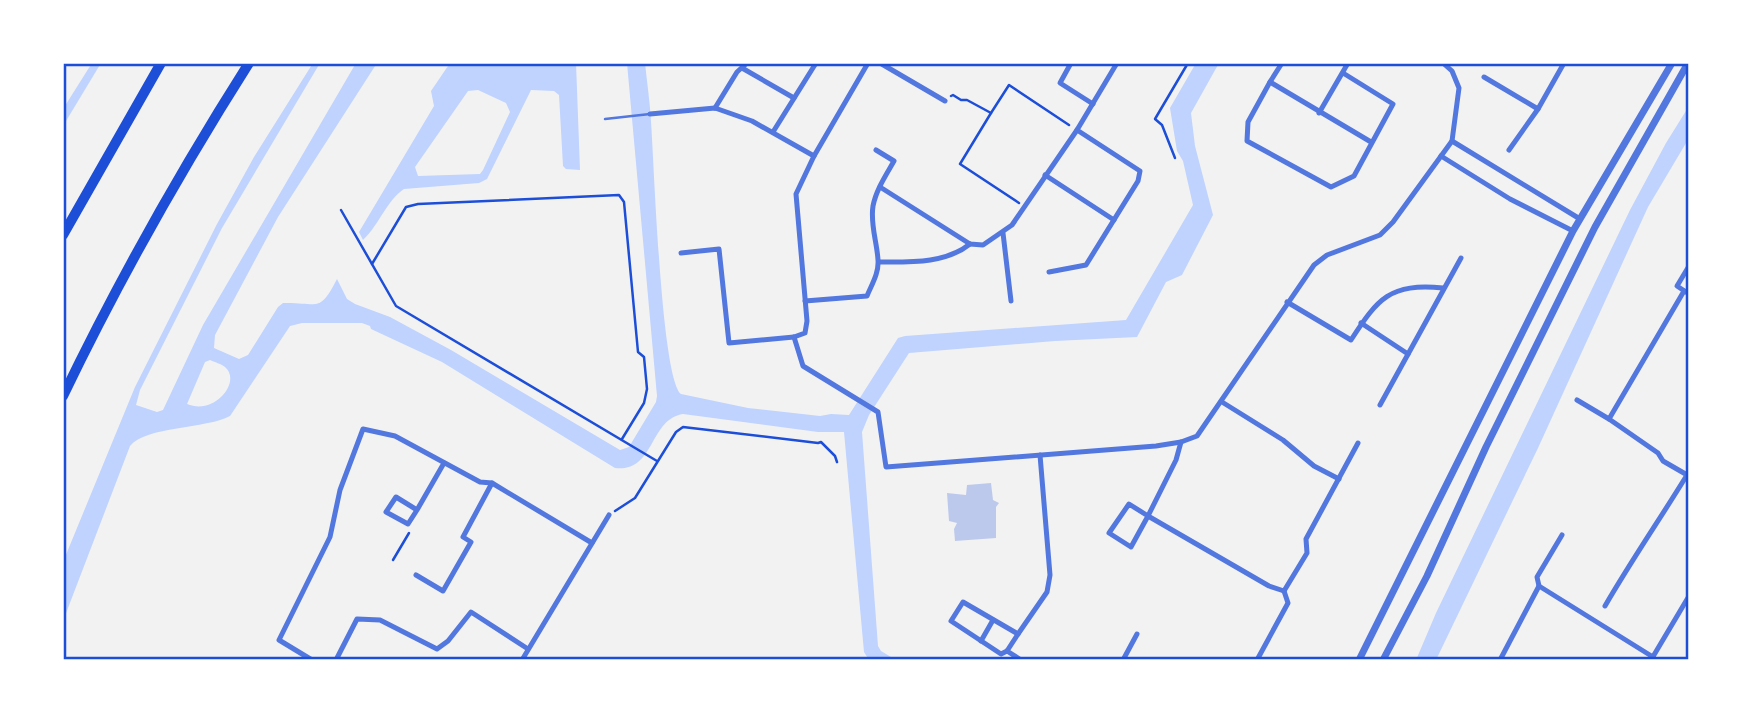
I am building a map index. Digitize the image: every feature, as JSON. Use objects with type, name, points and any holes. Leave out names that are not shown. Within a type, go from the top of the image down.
[{"type":"highway","points":[[63,235],[161,63]]},
{"type":"highway","points":[[63,396],[121,284],[249,63]]},
{"type":"street","points":[[773,132],[816,63]]},
{"type":"street","points":[[681,253],[719,249],[729,343],[794,337],[805,333],[807,321],[796,194],[814,156],[868,63]]},
{"type":"street","points":[[880,63],[945,101]]},
{"type":"street","points":[[1070,63],[1060,83],[1093,104]]},
{"type":"street","points":[[880,187],[970,244],[983,245],[1012,225],[1077,130],[1117,63]]},
{"type":"street","points":[[1282,63],[1248,122],[1247,141],[1331,187],[1354,176],[1393,104],[1343,73]]},
{"type":"street","points":[[1319,113],[1348,63]]},
{"type":"street","points":[[794,337],[803,366],[878,412],[886,467],[1181,442],[1197,436],[1314,265],[1327,255],[1380,235],[1393,222],[1451,141],[1459,88],[1452,71],[1443,63]]},
{"type":"street","points":[[1509,150],[1538,109],[1564,63]]},
{"type":"street","points":[[1359,660],[1573,231],[1672,63]]},
{"type":"street","points":[[1383,660],[1427,576],[1486,447],[1595,227],[1688,63]]},
{"type":"street","points":[[715,108],[745,65],[794,98]]},
{"type":"street","points":[[1484,77],[1538,109]]},
{"type":"street","points":[[1270,82],[1371,142]]},
{"type":"street","points":[[650,114],[715,108],[752,121],[814,156]]},
{"type":"street","points":[[1049,272],[1086,265],[1138,181],[1140,171],[1077,130]]},
{"type":"street","points":[[1451,141],[1595,227]]},
{"type":"street","points":[[805,301],[867,296],[878,262],[873,205],[894,161],[876,149]]},
{"type":"street","points":[[1441,156],[1510,199],[1589,241]]},
{"type":"street","points":[[1045,175],[1114,220]]},
{"type":"street","points":[[1003,233],[1011,301]]},
{"type":"street","points":[[878,262],[941,258],[958,254],[970,244]]},
{"type":"street","points":[[1380,405],[1461,258]]},
{"type":"street","points":[[1609,419],[1687,292],[1677,286],[1689,266]]},
{"type":"street","points":[[1287,302],[1351,340],[1373,307],[1384,297],[1420,286],[1443,288]]},
{"type":"street","points":[[1361,324],[1408,354]]},
{"type":"street","points":[[1577,400],[1658,453],[1663,461],[1688,475],[1642,543],[1605,606]]},
{"type":"street","points":[[1222,402],[1283,440],[1314,466],[1339,479]]},
{"type":"street","points":[[312,660],[279,640],[330,537],[340,489],[363,429],[395,436],[480,482],[492,483],[592,543]]},
{"type":"street","points":[[1181,442],[1176,460],[1148,516],[1132,547],[1109,533],[1129,504],[1148,516],[1269,586],[1284,591]]},
{"type":"street","points":[[1257,660],[1288,603],[1284,591],[1307,553],[1306,539],[1359,443]]},
{"type":"street","points":[[1018,634],[962,602],[951,621],[1001,654],[1007,651],[1047,592],[1050,575],[1040,455]]},
{"type":"street","points":[[417,510],[396,497],[386,512],[408,524],[417,510],[444,463]]},
{"type":"street","points":[[416,575],[443,591],[471,542],[463,537],[492,483]]},
{"type":"street","points":[[522,660],[609,515]]},
{"type":"street","points":[[1500,660],[1539,586],[1537,577],[1562,535]]},
{"type":"street","points":[[1539,586],[1652,659],[1689,596]]},
{"type":"street","points":[[336,660],[357,619],[380,620],[437,649],[448,641],[471,612],[528,649]]},
{"type":"street","points":[[981,641],[993,620]]},
{"type":"street","points":[[1123,660],[1137,634]]},
{"type":"street","points":[[1007,651],[1021,660]]},
{"type":"lane","points":[[605,118],[650,114]]},
{"type":"path","points":[[1175,158],[1162,125],[1155,119],[1188,63]]},
{"type":"path","points":[[1024,206],[960,164],[1009,85],[1077,130]]},
{"type":"path","points":[[945,101],[953,95],[990,113]]},
{"type":"path","points":[[373,264],[407,207],[418,204],[619,195],[624,202],[638,352],[644,356],[647,389],[645,403],[622,439]]},
{"type":"path","points":[[341,211],[396,306],[657,461]]},
{"type":"path","points":[[609,515],[635,498],[676,432],[683,427],[821,442],[835,456],[836,462]]},
{"type":"path","points":[[393,560],[410,532],[408,524]]},
{"type":"water","points":[[92,63],[101,63],[63,126],[63,109]]},
{"type":"water","points":[[313,63],[320,63],[222,228],[140,390],[136,405],[157,412],[163,410],[203,325],[356,63],[377,63],[278,217],[215,335],[214,348],[239,359],[248,355],[278,307],[283,303],[317,304],[326,297],[337,279],[347,299],[355,304],[390,317],[451,350],[620,450],[629,447],[657,396],[627,63],[645,63],[668,350],[674,379],[681,394],[748,408],[820,416],[849,415],[898,338],[1126,320],[1193,205],[1183,161],[1177,151],[1170,108],[1196,63],[1219,63],[1191,113],[1195,146],[1213,215],[1182,275],[1166,282],[1137,337],[909,353],[869,415],[862,432],[878,646],[881,651],[896,660],[869,660],[864,652],[844,432],[818,432],[683,414],[664,425],[638,462],[628,467],[615,468],[442,362],[362,323],[302,323],[290,326],[230,416],[162,431],[130,446],[63,621],[63,562],[135,387],[254,157]],"holes":[[[210,360],[224,366],[229,373],[228,388],[216,401],[207,405],[187,404],[205,362]]]},
{"type":"water","points":[[450,63],[576,63],[580,170],[566,169],[563,166],[559,95],[554,91],[531,90],[487,179],[479,183],[404,189],[363,240],[359,232],[434,106],[431,91]],"holes":[[[478,90],[506,103],[510,112],[480,174],[418,176],[415,167],[468,91]]]},
{"type":"water","points":[[1689,106],[1689,138],[1648,207],[1538,448],[1436,660],[1416,660],[1436,613],[1630,210]]},
{"type":"building","points":[[991,483],[993,500],[999,503],[996,507],[996,538],[955,541],[954,529],[957,523],[949,521],[947,493],[966,495],[967,485]]}]
